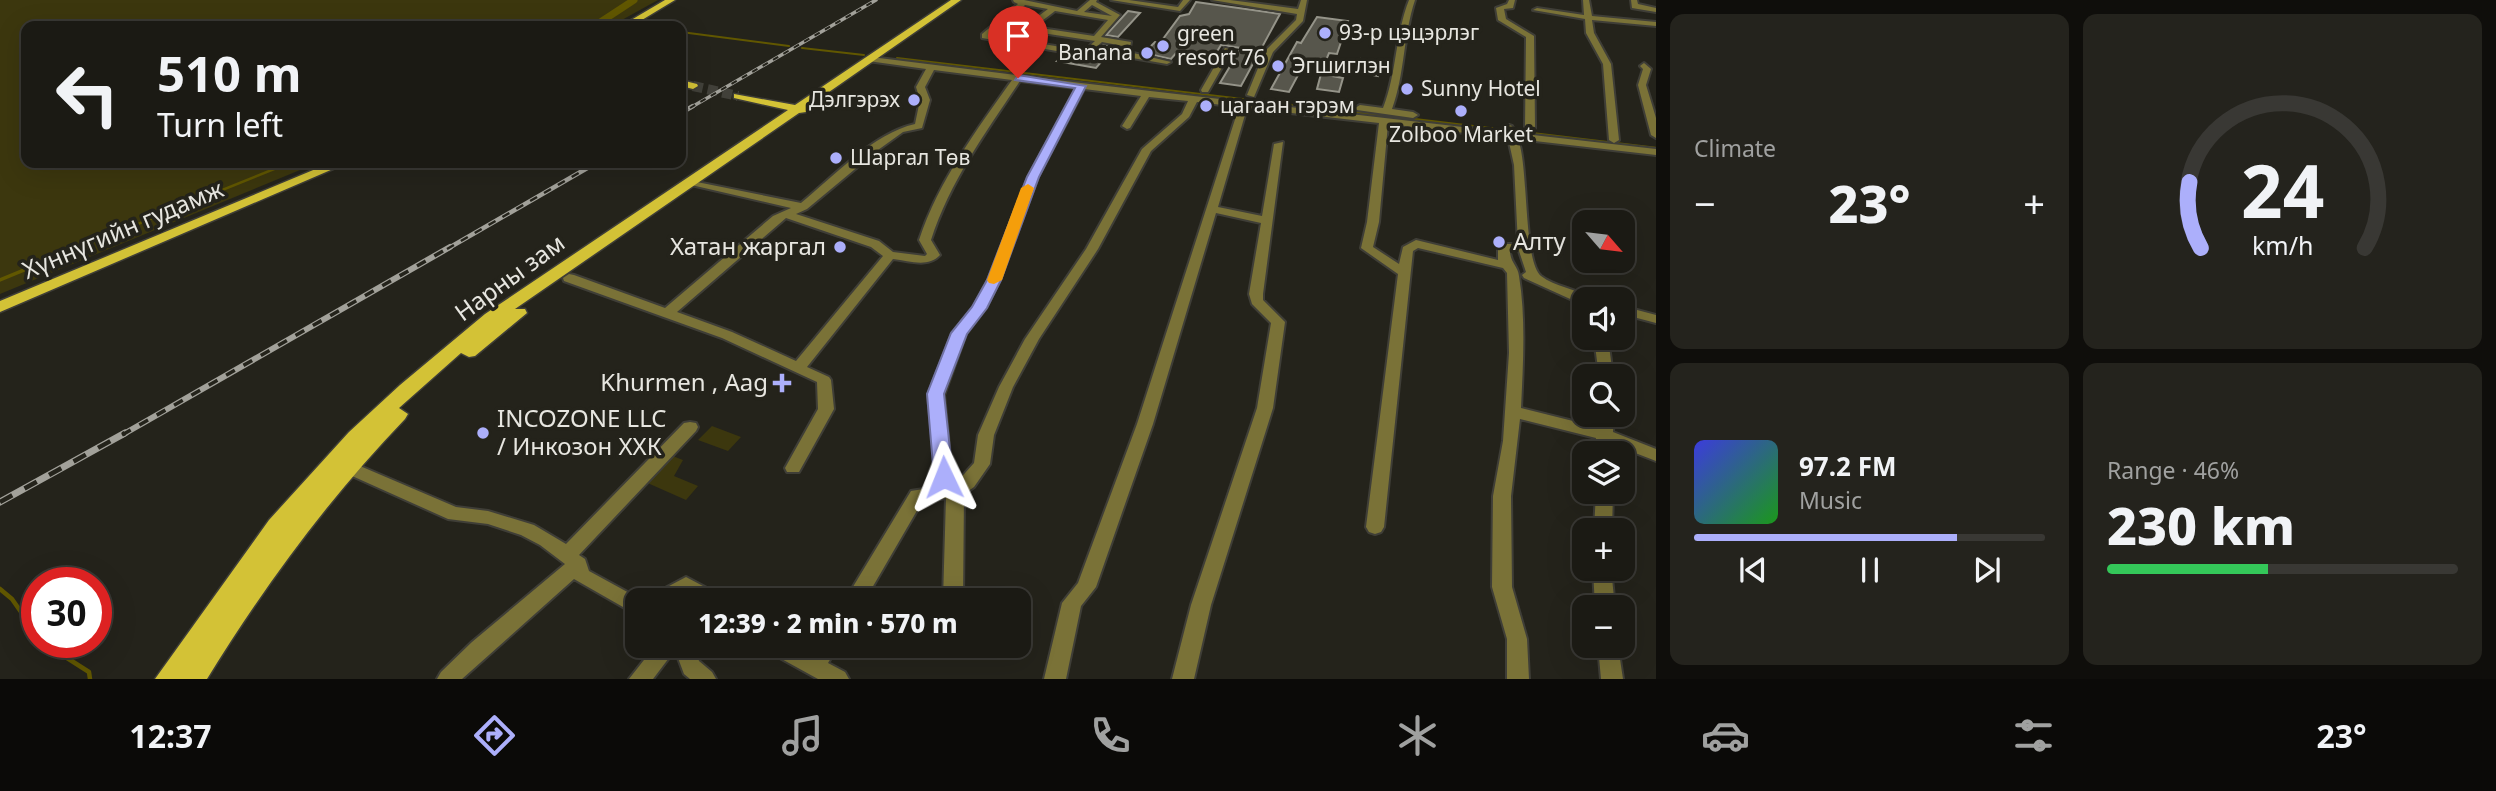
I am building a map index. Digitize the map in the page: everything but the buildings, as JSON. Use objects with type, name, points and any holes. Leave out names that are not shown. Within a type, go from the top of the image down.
[{"type":"main road","points":[[635,21],[671,0]]},
{"type":"main road","name":"Нарны зам","points":[[168,679],[277,526],[356,437],[491,318],[697,183],[877,59],[957,0]]},
{"type":"main road","name":"Нарны зам","points":[[877,59],[893,53],[968,0]]},
{"type":"main road","points":[[738,96],[803,110]]},
{"type":"main road","name":"Хүннүгийн гудамж","points":[[0,307],[329,168]]},
{"type":"main road","name":"Нарны зам","points":[[193,679],[238,606],[347,467],[420,392],[509,319],[697,183]]},
{"type":"street","points":[[1012,0],[1114,19]]},
{"type":"street","points":[[1114,0],[1180,9],[1187,0]]},
{"type":"street","points":[[1159,18],[1180,0]]},
{"type":"street","points":[[1215,0],[1301,12]]},
{"type":"street","points":[[1286,10],[1294,0]]},
{"type":"street","points":[[1055,679],[1072,603],[1086,587],[1145,424],[1247,100],[1269,51],[1275,48],[1292,25],[1299,21],[1304,0]]},
{"type":"street","points":[[1405,273],[1367,248],[1373,222],[1385,116],[1394,95],[1404,20],[1412,0]]},
{"type":"street","points":[[1512,0],[1510,6],[1500,8],[1502,20],[1530,36],[1530,128]]},
{"type":"street","points":[[1538,0],[1537,13],[1656,24]]},
{"type":"street","points":[[1586,0],[1590,33],[1607,64],[1614,140]]},
{"type":"street","points":[[1634,0],[1637,7],[1656,10]]},
{"type":"street","points":[[1024,2],[985,36],[1086,54],[1114,19],[1115,13],[1093,1],[1077,13]]},
{"type":"street","points":[[1011,41],[1053,9]]},
{"type":"street","points":[[1028,28],[1128,44],[1124,54],[1167,62]]},
{"type":"street","points":[[1054,49],[1068,34]]},
{"type":"street","points":[[862,588],[917,496],[955,491],[968,483],[982,464],[986,435],[1006,387],[1032,339],[1092,249],[1147,149],[1186,115],[1228,50]]},
{"type":"street","points":[[893,53],[1247,100],[1511,131],[1656,152]]},
{"type":"street","points":[[877,59],[1081,86],[1147,93],[1200,94]]},
{"type":"street","points":[[1644,66],[1647,69],[1642,85],[1656,135]]},
{"type":"street","points":[[668,313],[784,214],[803,207],[900,130],[919,126],[925,100],[920,92],[920,84],[932,67]]},
{"type":"street","points":[[784,214],[875,244],[890,256],[921,261],[934,255],[925,240],[930,223],[952,179],[1018,78]]},
{"type":"street","points":[[953,588],[955,491],[944,477],[936,394],[959,333],[979,308],[994,280],[1033,177],[1081,86]]},
{"type":"street","points":[[1127,125],[1147,93]]},
{"type":"street","points":[[1511,131],[1530,128],[1656,145]]},
{"type":"street","points":[[1511,131],[1521,165],[1525,248],[1534,276]]},
{"type":"street","points":[[1183,679],[1200,605],[1265,408],[1278,322],[1256,301],[1279,144]]},
{"type":"street","points":[[697,183],[803,207]]},
{"type":"street","points":[[1211,209],[1268,221]]},
{"type":"street","points":[[1375,527],[1407,250],[1416,244],[1534,276],[1572,294]]},
{"type":"street","points":[[1518,679],[1517,639],[1502,587],[1502,496],[1513,412],[1516,353],[1505,247],[1525,248]]},
{"type":"street","points":[[800,366],[890,256]]},
{"type":"street","points":[[569,278],[668,313],[800,366],[824,380],[826,409],[793,468]]},
{"type":"street","points":[[1635,313],[1656,319]]},
{"type":"street","points":[[1513,412],[1569,422],[1604,433],[1656,455]]},
{"type":"street","points":[[448,679],[476,650],[521,617],[690,426]]},
{"type":"street","points":[[1604,441],[1605,427]]},
{"type":"street","points":[[347,467],[454,514],[473,513],[508,521],[573,559],[582,576],[625,600]]},
{"type":"street","points":[[640,679],[657,658]]},
{"type":"street","points":[[688,658],[691,667],[705,679]]},
{"type":"street","points":[[800,658],[838,679]]},
{"type":"street","points":[[816,666],[821,658]]},
{"type":"street","points":[[1609,658],[1612,679]]},
{"type":"shaded area","points":[[0,0],[658,0],[620,21],[21,21],[21,168],[305,168],[0,294]]},
{"type":"shaded area","points":[[712,426],[741,437],[728,451],[698,440]]},
{"type":"shaded area","points":[[670,455],[683,460],[674,476],[698,486],[686,500],[643,481]]},
{"type":"waterway","points":[[602,21],[634,0]]},
{"type":"waterway","points":[[686,33],[789,46]]},
{"type":"waterway","points":[[802,48],[864,55]]},
{"type":"waterway","points":[[897,58],[1319,108]]},
{"type":"waterway","points":[[1304,106],[1656,148]]},
{"type":"waterway","points":[[76,249],[277,168]]},
{"type":"waterway","points":[[0,280],[80,247]]},
{"type":"waterway","points":[[0,589],[12,599],[21,612]]},
{"type":"waterway","points":[[67,658],[89,672],[90,679]]},
{"type":"tunnel","points":[[693,86],[738,96]]},
{"type":"railway","points":[[690,108],[876,0]]},
{"type":"railway","points":[[686,110],[693,106]]},
{"type":"railway","points":[[447,249],[587,168]]},
{"type":"railway","points":[[122,435],[450,247]]},
{"type":"railway","points":[[0,502],[125,433]]},
{"type":"slow traffic","points":[[994,280],[1028,188]]},
{"type":"place","name":"93-р цэцэрлэг","points":[[1325,33]]},
{"type":"place","name":"green resort 76","points":[[1163,46]]},
{"type":"place","name":"Banana","points":[[1147,53]]},
{"type":"place","name":"Эгшиглэн","points":[[1278,66]]},
{"type":"place","name":"Sunny Hotel","points":[[1407,89]]},
{"type":"place","name":"Дэлгэрэх","points":[[914,100]]},
{"type":"place","name":"цагаан тэрэм","points":[[1206,106]]},
{"type":"place","name":"Zolboo Market","points":[[1461,111]]},
{"type":"place","name":"Шаргал Төв","points":[[836,158]]},
{"type":"place","name":"Алту","points":[[1499,242]]},
{"type":"place","name":"Хатан жаргал","points":[[840,247]]},
{"type":"place","name":"Khurmen , Aag","points":[[782,383]]},
{"type":"place","name":"INCOZONE LLC / Инкозон ХХК","points":[[483,433]]},
{"type":"route","points":[[944,477],[943,444],[936,394],[959,333],[979,308],[994,280],[1014,220],[1033,177],[1081,86],[1018,78]]}]
